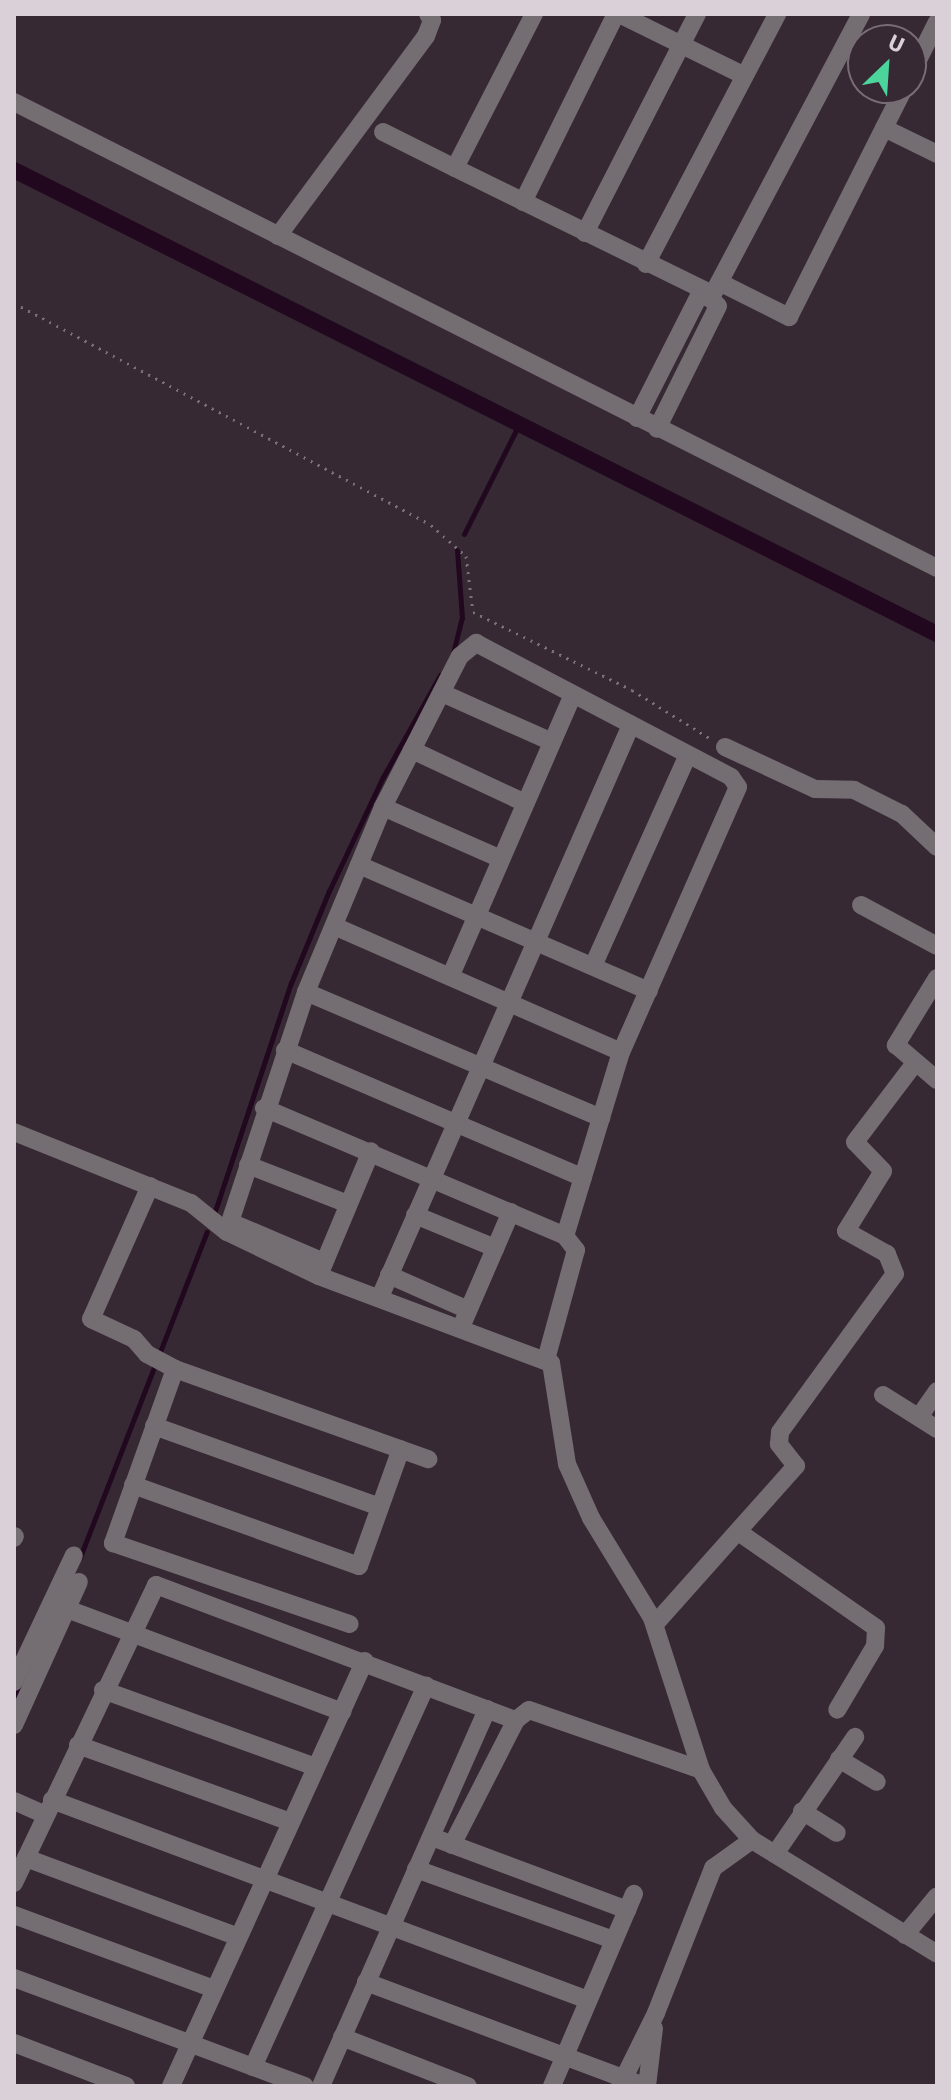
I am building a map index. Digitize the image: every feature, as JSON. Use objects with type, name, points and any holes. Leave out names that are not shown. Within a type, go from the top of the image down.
[{"type":"street","points":[[278,236],[426,36],[432,20],[428,14]]},
{"type":"street","points":[[455,168],[534,14]]},
{"type":"street","points":[[523,202],[618,14],[745,76]]},
{"type":"street","points":[[585,233],[697,14]]},
{"type":"street","points":[[646,264],[777,14]]},
{"type":"street","points":[[657,429],[718,306],[715,292],[861,14]]},
{"type":"street","points":[[927,42],[937,22]]},
{"type":"street","points":[[14,102],[937,568]]},
{"type":"street","points":[[383,132],[646,264],[789,317],[896,104]]},
{"type":"street","points":[[884,128],[937,154]]},
{"type":"street","points":[[637,418],[699,296],[715,292]]},
{"type":"street","points":[[322,1269],[230,1222],[264,1108],[306,992],[383,807],[442,693],[473,642],[731,777],[737,794],[621,1052],[565,1236]]},
{"type":"street","points":[[442,693],[552,742]]},
{"type":"street","points":[[451,975],[573,694]]},
{"type":"street","points":[[380,1297],[631,725]]},
{"type":"street","points":[[725,747],[815,789],[854,790],[902,814],[937,847]]},
{"type":"street","points":[[412,750],[525,803]]},
{"type":"street","points":[[593,966],[688,755]]},
{"type":"street","points":[[383,807],[501,859]]},
{"type":"street","points":[[359,865],[649,991]]},
{"type":"street","points":[[861,905],[937,946]]},
{"type":"street","points":[[334,926],[621,1052]]},
{"type":"street","points":[[937,978],[896,1045],[937,1080]]},
{"type":"street","points":[[306,992],[601,1118]]},
{"type":"street","points":[[285,1050],[583,1178]]},
{"type":"street","points":[[655,1624],[740,1533],[796,1466],[779,1444],[780,1432],[895,1274],[887,1254],[846,1231],[883,1171],[855,1142],[915,1063]]},
{"type":"street","points":[[264,1108],[565,1236],[576,1250],[546,1360]]},
{"type":"street","points":[[14,1132],[150,1186],[380,1297],[465,1318]]},
{"type":"street","points":[[322,1269],[371,1151]]},
{"type":"street","points":[[248,1165],[348,1204]]},
{"type":"street","points":[[150,1186],[91,1319],[134,1339],[160,1361],[428,1459]]},
{"type":"street","points":[[465,1318],[511,1212]]},
{"type":"street","points":[[415,1215],[495,1248]]},
{"type":"street","points":[[389,1275],[546,1360],[556,1371],[558,1431],[567,1464],[591,1518],[655,1624],[701,1770],[752,1840],[937,1954]]},
{"type":"street","points":[[160,1361],[154,1426],[113,1543],[350,1624]]},
{"type":"street","points":[[919,1417],[937,1391]]},
{"type":"street","points":[[883,1395],[937,1429]]},
{"type":"street","points":[[154,1426],[380,1507]]},
{"type":"street","points":[[133,1485],[359,1566],[401,1449]]},
{"type":"street","points":[[740,1533],[876,1628],[875,1646],[837,1710]]},
{"type":"street","points":[[14,1682],[74,1555]]},
{"type":"street","points":[[14,1725],[79,1582]]},
{"type":"street","points":[[14,1883],[149,1591],[161,1584],[516,1720]]},
{"type":"street","points":[[67,1609],[342,1712]]},
{"type":"street","points":[[171,2086],[365,1661]]},
{"type":"street","points":[[253,2067],[426,1685]]},
{"type":"street","points":[[103,1690],[316,1767]]},
{"type":"street","points":[[321,2086],[487,1709]]},
{"type":"street","points":[[452,1845],[516,1720],[533,1710],[701,1770]]},
{"type":"street","points":[[775,1854],[855,1737]]},
{"type":"street","points":[[78,1745],[291,1822]]},
{"type":"street","points":[[839,1759],[877,1782]]},
{"type":"street","points":[[14,1801],[49,1807],[265,1879],[588,2000]]},
{"type":"street","points":[[802,1811],[837,1833]]},
{"type":"street","points":[[430,1836],[630,1902],[552,2086]]},
{"type":"street","points":[[621,2082],[656,2013],[713,1868],[752,1840]]},
{"type":"street","points":[[26,1858],[238,1937]]},
{"type":"street","points":[[416,1869],[613,1940]]},
{"type":"street","points":[[905,1935],[937,1896]]},
{"type":"street","points":[[14,1915],[214,1989]]},
{"type":"street","points":[[14,1978],[305,2086]]},
{"type":"street","points":[[366,1982],[565,2055],[621,2082],[645,2086],[656,2013]]},
{"type":"street","points":[[342,2037],[468,2086]]},
{"type":"street","points":[[14,2043],[126,2086]]},
{"type":"path","points":[[14,303],[431,525],[466,556],[473,612],[632,690],[725,747]]},
{"type":"waterway","points":[[14,170],[937,634]]},
{"type":"waterway","points":[[464,534],[519,424]]},
{"type":"waterway","points":[[453,653],[462,618],[457,550]]},
{"type":"waterway","points":[[215,1211],[291,983],[329,891],[383,777],[440,675]]},
{"type":"waterway","points":[[80,1557],[207,1232]]},
{"type":"waterway","points":[[14,1699],[20,1686]]}]
